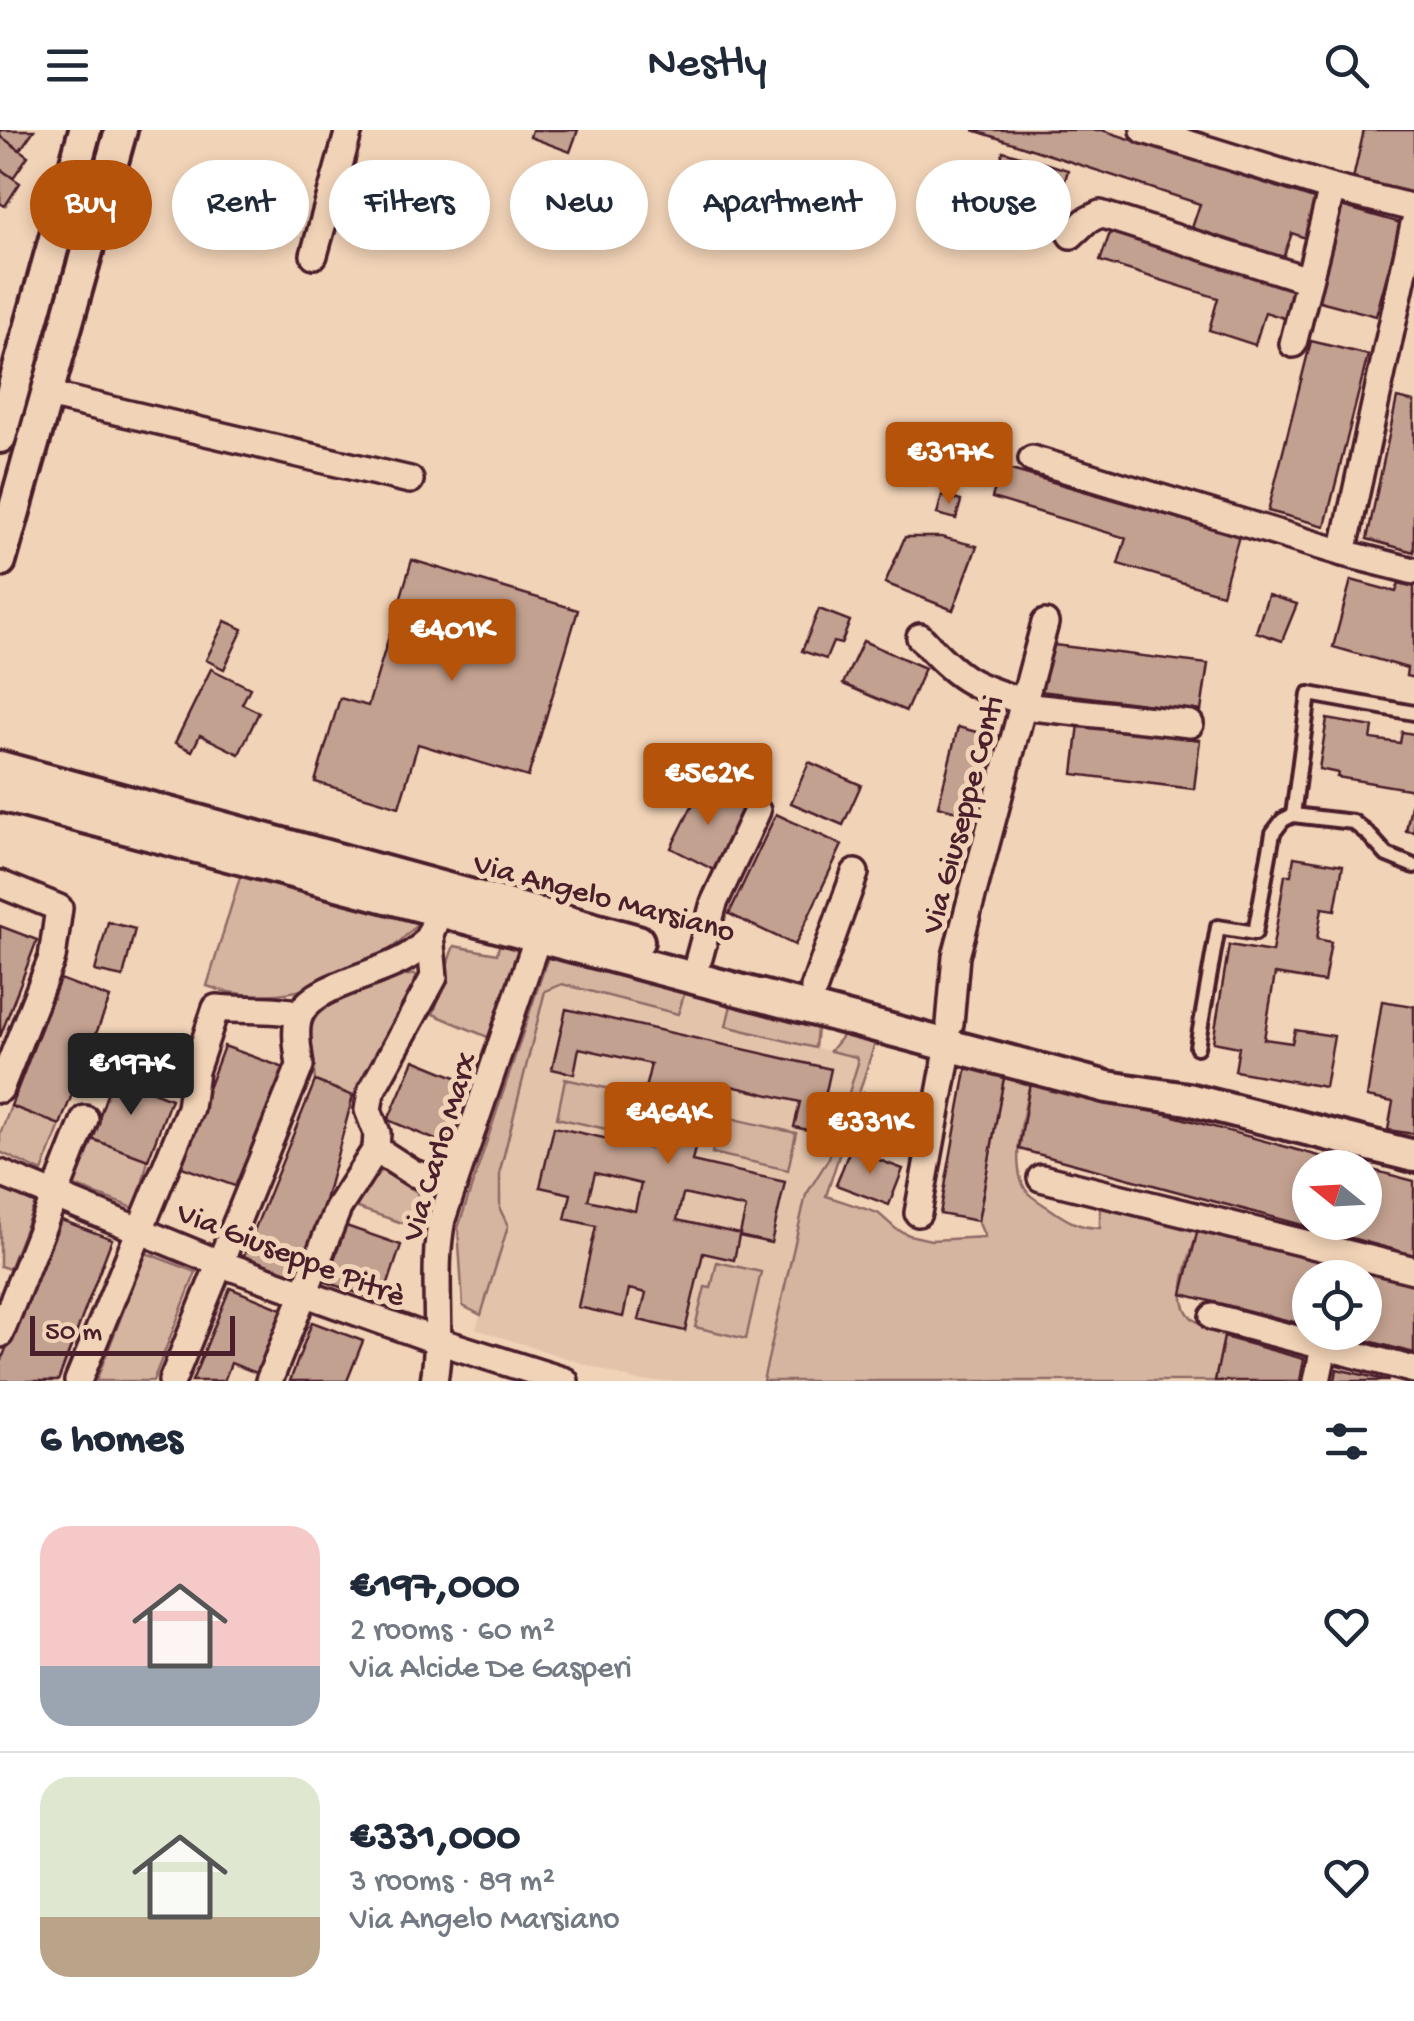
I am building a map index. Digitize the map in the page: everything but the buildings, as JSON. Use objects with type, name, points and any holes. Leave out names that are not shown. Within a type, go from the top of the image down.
[{"type":"street","points":[[0,437],[85,130]]},
{"type":"street","points":[[0,561],[121,130]]},
{"type":"street","points":[[314,256],[348,130]]},
{"type":"street","points":[[1159,132],[1332,188],[1414,208]]},
{"type":"street","points":[[1293,344],[1332,188]]},
{"type":"street","points":[[1071,235],[1100,214],[1308,280]]},
{"type":"street","points":[[1342,553],[1414,224]]},
{"type":"street","points":[[48,395],[410,480]]},
{"type":"street","points":[[1032,459],[1414,571]]},
{"type":"street","name":"Via Giuseppe Conti","points":[[918,1213],[950,1035],[956,956],[1045,623]]},
{"type":"street","points":[[920,637],[964,681],[1023,703],[1190,724]]},
{"type":"street","name":"Via Angelo Marsiano","points":[[0,767],[814,988],[950,1035]]},
{"type":"street","name":"Via Angelo Marsiano","points":[[0,794],[435,922],[538,936],[950,1035],[1116,1068],[1188,1099],[1414,1156]]},
{"type":"street","points":[[700,958],[714,903],[757,811]]},
{"type":"street","points":[[814,988],[855,873]]},
{"type":"street","points":[[0,884],[59,908],[52,958],[0,1088]]},
{"type":"street","points":[[172,1381],[300,1066],[300,1014],[310,1002],[328,992],[418,950],[435,922]]},
{"type":"street","points":[[269,1381],[338,1208],[376,1149],[377,1133],[368,1110],[371,1092],[434,977],[435,922]]},
{"type":"street","name":"Via Carlo Marx","points":[[434,1381],[435,1252],[453,1185],[538,936]]},
{"type":"street","points":[[78,1381],[190,1108],[195,1071],[216,1008],[256,1012],[279,1009],[300,1014]]},
{"type":"street","points":[[0,1334],[85,1119]]},
{"type":"street","points":[[376,1149],[413,1173],[453,1185]]},
{"type":"street","name":"Via Giuseppe Pitrè","points":[[0,1173],[219,1263],[535,1377],[565,1381]]},
{"type":"street","points":[[1042,1178],[1414,1270]]},
{"type":"street","points":[[1214,1317],[1292,1338]]},
{"type":"street","points":[[1317,1381],[1323,1350]]},
{"type":"street","points":[[1336,1350],[1414,1370]]},
{"type":"lane","points":[[1293,815],[1309,694],[1414,713]]},
{"type":"lane","points":[[1198,1047],[1218,927],[1256,933],[1273,833],[1283,820],[1293,815],[1353,822],[1386,855],[1414,866]]},
{"type":"shaded area","points":[[241,874],[419,922],[376,959],[322,985],[263,995],[207,986]]},
{"type":"shaded area","points":[[500,942],[521,949],[490,1038],[433,1014],[454,946],[497,954]]},
{"type":"shaded area","points":[[548,957],[817,1028],[816,1048],[830,1051],[843,1035],[875,1043],[826,1196],[844,1202],[794,1381],[637,1381],[476,1329],[508,1226],[463,1212]]},
{"type":"shaded area","points":[[548,957],[685,992],[678,1014],[562,984],[545,991],[500,1171],[500,1209],[508,1226],[481,1315],[463,1306],[458,1228]]},
{"type":"shaded area","points":[[415,974],[420,984],[413,1001],[353,1096],[315,1081],[310,1038],[319,1012],[356,988]]},
{"type":"shaded area","points":[[731,1005],[817,1028],[815,1048],[726,1026]]},
{"type":"shaded area","points":[[843,1035],[875,1043],[826,1196],[878,1213],[909,1235],[931,1240],[985,1237],[978,1221],[1005,1072],[1031,1077],[1018,1154],[1022,1183],[1031,1196],[1067,1220],[1086,1227],[1100,1228],[1100,1205],[1198,1229],[1184,1278],[1184,1303],[1196,1321],[1224,1337],[1215,1381],[763,1381],[806,1195],[829,1158],[858,1063],[856,1057],[830,1051]]},
{"type":"shaded area","points":[[565,1079],[642,1096],[633,1135],[557,1118]]},
{"type":"shaded area","points":[[11,1106],[60,1125],[42,1172],[0,1152],[0,1134]]},
{"type":"shaded area","points":[[721,1116],[796,1133],[788,1170],[712,1153]]},
{"type":"shaded area","points":[[92,1139],[148,1160],[136,1209],[72,1185]]},
{"type":"shaded area","points":[[382,1171],[417,1192],[418,1201],[408,1225],[352,1206],[370,1177]]},
{"type":"shaded area","points":[[0,1189],[35,1203],[9,1269],[0,1266]]},
{"type":"shaded area","points":[[146,1253],[196,1272],[153,1381],[96,1381]]},
{"type":"shaded area","points":[[717,1262],[761,1272],[746,1339],[695,1327],[705,1287],[711,1288]]}]
